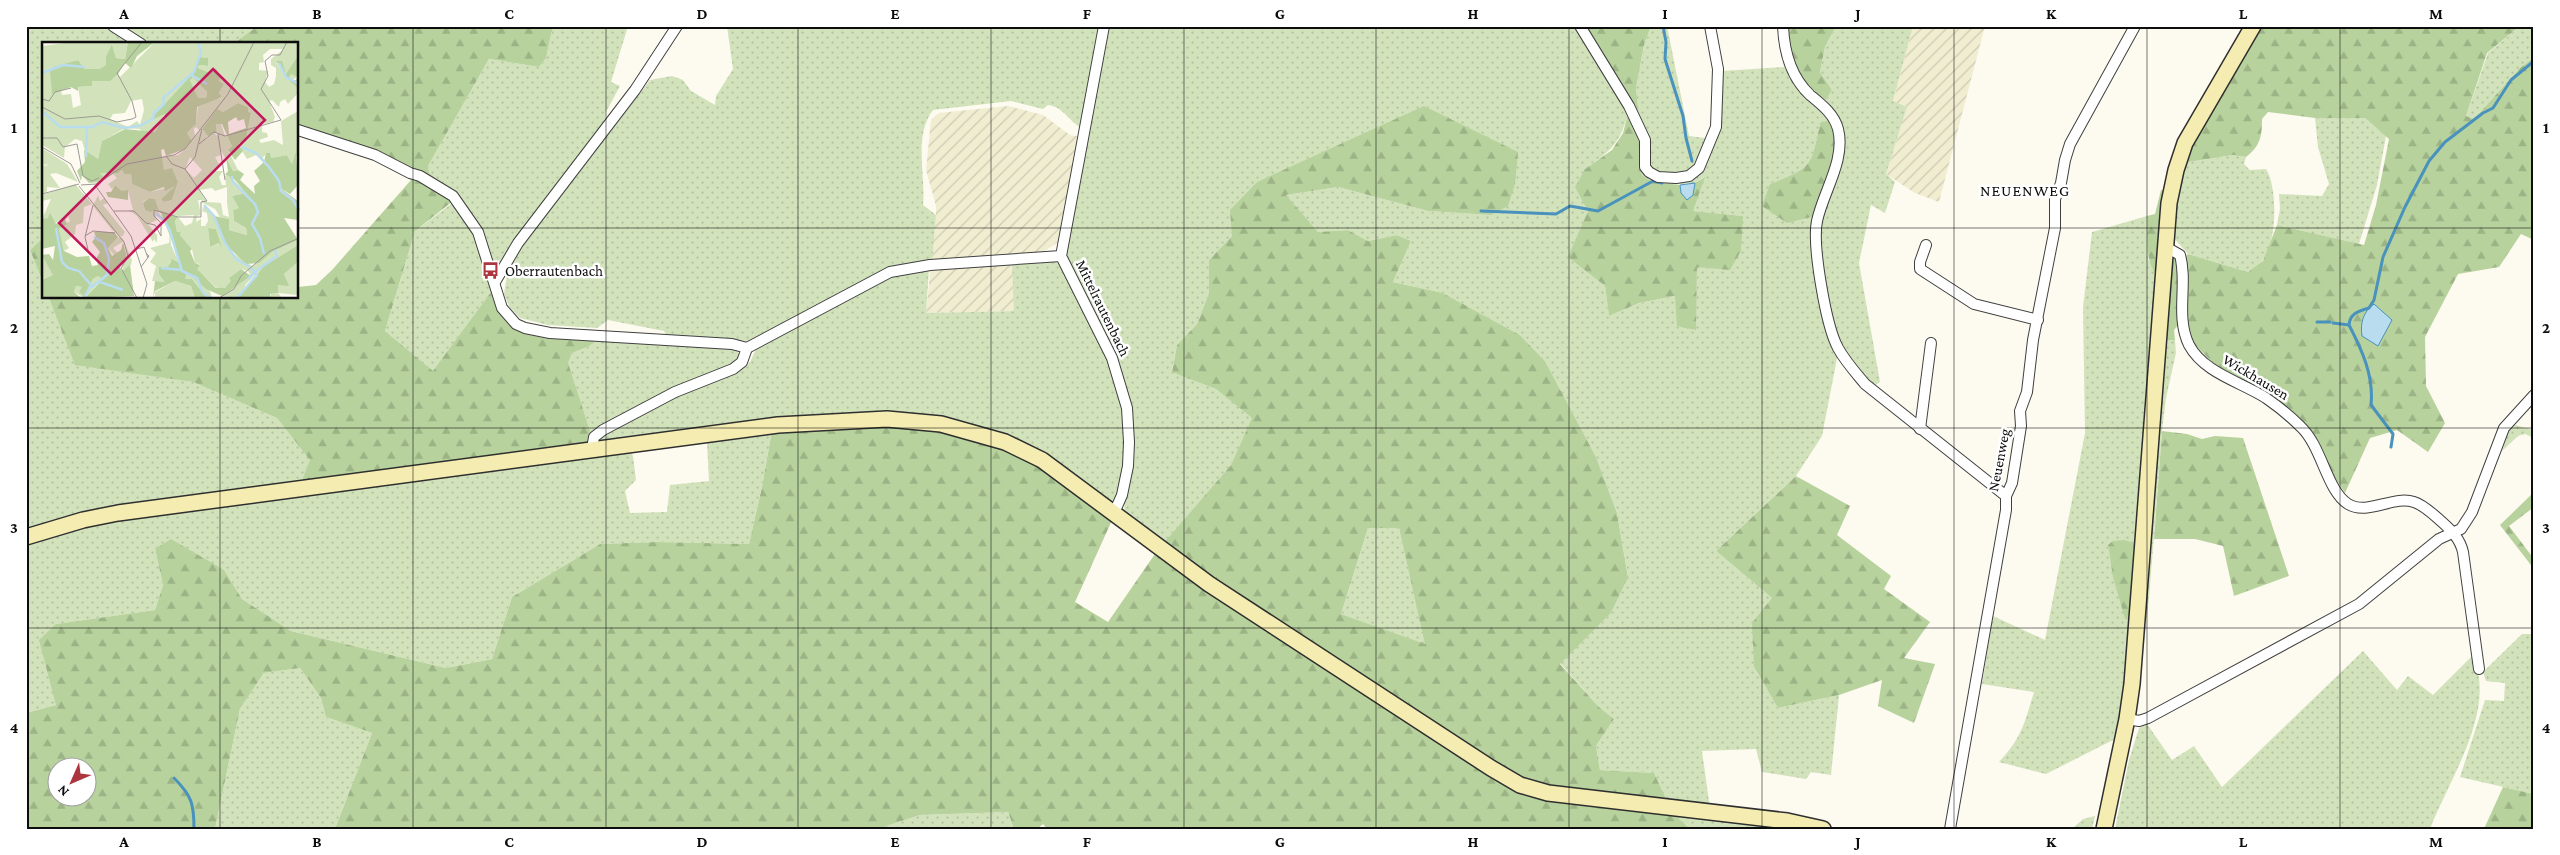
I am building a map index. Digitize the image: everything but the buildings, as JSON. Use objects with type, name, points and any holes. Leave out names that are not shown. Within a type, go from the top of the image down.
[{"type":"main road","points":[[2104,829],[2127,720],[2133,675],[2169,203],[2181,153],[2253,26]]},
{"type":"main road","points":[[26,537],[83,520],[125,512],[778,425],[850,420],[914,421],[958,428],[1005,442],[1055,469],[1210,584],[1491,768],[1520,785],[1548,793],[1787,821],[1823,829]]},
{"type":"street","points":[[113,26],[139,42]]},
{"type":"street","points":[[495,282],[518,243],[635,90],[677,26]]},
{"type":"street","name":"Mittelrautenbach","points":[[1104,26],[1061,256],[1112,358],[1127,408],[1128,466],[1122,495],[1114,513]]},
{"type":"street","points":[[1580,26],[1629,106],[1645,140],[1645,167],[1649,172],[1658,177],[1676,178],[1689,176],[1701,165],[1716,127],[1718,69],[1710,26]]},
{"type":"street","points":[[1783,26],[1783,42],[1795,76],[1831,114],[1839,130],[1838,156],[1820,211],[1816,231],[1818,256],[1832,332],[1837,346],[1852,370],[1883,399],[2006,496]]},
{"type":"street","name":"Neuenweg","points":[[1950,829],[2006,510],[2006,496],[2012,483],[2021,426],[2020,410],[2027,392],[2033,340],[2055,228],[2055,199],[2060,188],[2068,150],[2135,26]]},
{"type":"street","points":[[299,130],[376,155],[410,173],[420,176],[453,196],[478,232],[502,308],[508,317],[525,328],[563,335],[732,344],[747,348]]},
{"type":"street","points":[[1926,245],[1920,262],[1920,269],[1928,276],[1974,304],[2038,320]]},
{"type":"street","name":"Wickhausen","points":[[2166,247],[2180,255],[2183,328],[2190,347],[2205,363],[2265,398],[2286,412],[2304,429],[2312,440],[2330,476],[2334,491],[2348,504],[2363,508],[2400,501],[2414,501],[2432,514],[2461,543],[2479,669]]},
{"type":"street","points":[[592,449],[594,437],[603,430],[675,392],[732,369],[742,362],[747,348],[890,272],[930,265],[1061,256]]},
{"type":"street","points":[[1920,429],[1931,343]]},
{"type":"street","points":[[2127,720],[2139,721],[2148,718],[2352,607],[2439,539],[2461,529],[2469,520],[2504,428],[2534,395]]},
{"type":"shaded area","points":[[1913,26],[1985,26],[1939,202],[1915,193],[1886,174],[1907,107],[1893,102]]},
{"type":"shaded area","points":[[1008,106],[1043,115],[1070,135],[1081,137],[1060,241],[1040,254],[1014,311],[926,313],[936,215],[936,206],[926,170],[931,120],[939,113]]},
{"type":"green space","points":[[26,26],[109,26],[133,42],[42,42],[42,239],[30,250],[42,280],[42,299],[49,299],[76,364],[193,382],[277,418],[311,460],[301,481],[629,448],[633,456],[636,480],[625,491],[630,513],[667,512],[670,485],[709,481],[707,443],[659,447],[772,430],[749,544],[657,542],[600,544],[512,597],[492,659],[446,668],[291,631],[242,599],[224,570],[155,549],[163,585],[155,610],[56,624],[56,705],[26,713]]},
{"type":"green space","points":[[118,26],[259,26],[237,42],[144,42]]},
{"type":"green space","points":[[258,26],[553,26],[546,58],[539,67],[489,59],[428,166],[429,173],[458,197],[415,231],[385,331],[433,371],[491,292],[499,309],[510,323],[596,339],[590,346],[572,353],[568,363],[591,434],[589,444],[301,482],[310,460],[277,418],[193,382],[75,365],[49,299],[299,299],[299,287],[316,285],[332,270],[411,180],[374,157],[299,133],[299,42],[236,42]]},
{"type":"green space","points":[[553,26],[628,26],[611,82],[620,86],[606,112],[603,128],[497,270],[495,270],[488,249],[429,173],[428,166],[489,59],[539,67],[546,58]]},
{"type":"green space","points":[[727,26],[1102,26],[1083,129],[1054,106],[1048,105],[1043,109],[1011,101],[933,110],[923,132],[922,144],[923,205],[936,215],[932,262],[907,265],[757,339],[749,341],[668,338],[664,331],[608,320],[597,328],[548,325],[520,318],[510,308],[504,294],[507,275],[521,248],[650,80],[672,76],[683,80],[691,91],[715,105],[716,96],[733,69]]},
{"type":"green space","points":[[1106,26],[1577,26],[1629,110],[1619,138],[1614,145],[1585,169],[1588,211],[1569,257],[1605,286],[1609,316],[1639,303],[1675,296],[1695,330],[1697,266],[1743,216],[1692,211],[1704,177],[1695,183],[1666,185],[1652,182],[1642,175],[1639,164],[1643,151],[1636,88],[1644,45],[1651,26],[1667,26],[1689,136],[1713,139],[1722,71],[1785,67],[1797,87],[1831,120],[1820,124],[1814,150],[1807,164],[1794,174],[1770,184],[1815,216],[1814,223],[1838,353],[1822,436],[1796,476],[1716,551],[1772,598],[1778,708],[1839,695],[1831,775],[1811,772],[1806,779],[1762,772],[1756,749],[1702,751],[1710,808],[1667,803],[1654,773],[1600,770],[1596,746],[1614,719],[1599,707],[1560,663],[1611,613],[1628,576],[1617,513],[1596,457],[1545,361],[1520,335],[1443,293],[1393,282],[1411,241],[1397,235],[1368,241],[1348,230],[1318,232],[1285,195],[1338,187],[1428,211],[1491,215],[1515,184],[1257,182],[1232,236],[1209,260],[1209,293],[1197,324],[1177,345],[1172,371],[1216,389],[1253,418],[1231,465],[1163,545],[1124,512],[1129,407],[1066,257]]},
{"type":"green space","points":[[1583,26],[1651,26],[1644,45],[1636,88],[1643,151],[1639,164],[1642,175],[1652,182],[1680,185],[1681,193],[1693,195],[1695,183],[1705,177],[1693,211],[1743,216],[1741,251],[1730,270],[1697,267],[1696,330],[1677,326],[1675,296],[1639,303],[1609,316],[1605,286],[1568,257],[1588,211],[1575,187],[1585,169],[1612,150],[1623,133],[1629,110]]},
{"type":"green space","points":[[1787,26],[1836,26],[1825,47],[1820,72],[1832,90],[1826,100],[1809,86],[1797,68],[1790,48]]},
{"type":"green space","points":[[1836,26],[1913,26],[1893,101],[1907,107],[1886,174],[1895,182],[1885,213],[1871,205],[1859,263],[1880,382],[1873,387],[1853,366],[1834,332],[1818,240],[1839,121],[1826,100],[1832,90],[1820,72],[1825,47]]},
{"type":"green space","points":[[2259,26],[2520,26],[2487,53],[2466,116],[2474,119],[2520,68],[2534,57],[2534,240],[2521,234],[2499,267],[2458,274],[2425,337],[2426,386],[2445,423],[2428,452],[2397,430],[2370,438],[2345,493],[2325,462],[2267,394],[2215,365],[2193,343],[2187,327],[2186,256],[2188,254],[2248,272],[2263,261],[2277,225],[2364,245],[2376,205],[2389,139],[2365,118],[2315,118],[2268,112],[2262,119],[2261,136],[2257,145],[2246,157],[2233,155],[2182,163],[2193,138]]},
{"type":"green space","points":[[2520,26],[2534,26],[2534,57],[2520,68],[2474,119],[2466,116],[2488,53]]},
{"type":"green space","points":[[1424,106],[1518,152],[1515,184],[1508,206],[1491,215],[1428,211],[1338,187],[1286,195],[1318,232],[1348,230],[1368,241],[1397,235],[1411,241],[1393,282],[1443,293],[1520,335],[1545,361],[1596,457],[1617,513],[1628,577],[1611,613],[1560,664],[1599,707],[1614,719],[1596,746],[1600,770],[1654,773],[1672,812],[1690,829],[1047,829],[1043,824],[1037,829],[1014,829],[1008,812],[920,815],[886,826],[885,829],[335,829],[372,733],[326,717],[321,698],[300,668],[264,673],[240,709],[215,829],[26,829],[26,713],[56,705],[39,640],[56,624],[155,610],[163,585],[155,549],[171,539],[224,570],[242,599],[291,631],[446,668],[492,659],[512,597],[600,544],[657,542],[749,544],[772,430],[892,423],[972,436],[1046,468],[1113,518],[1075,602],[1108,622],[1157,551],[1231,465],[1252,418],[1216,389],[1172,372],[1177,345],[1197,324],[1209,293],[1209,260],[1232,236],[1230,210],[1257,182]],"holes":[[[1368,528],[1399,528],[1425,644],[1341,614]]]},
{"type":"green space","points":[[2315,118],[2365,118],[2386,136],[2377,185],[2359,244],[2277,225],[2280,209],[2279,194],[2322,196],[2329,184],[2318,147]]},
{"type":"green space","points":[[1831,120],[1837,143],[1815,216],[1787,223],[1762,206],[1770,184],[1794,174],[1807,164],[1814,149],[1820,123]]},
{"type":"green space","points":[[2233,155],[2246,157],[2244,164],[2250,170],[2266,169],[2273,189],[2273,228],[2268,251],[2263,260],[2248,272],[2188,254],[2172,236],[2182,163]]},
{"type":"green space","points":[[2161,190],[2168,191],[2160,277],[2155,272],[2149,258],[2147,216],[2155,214]]},
{"type":"green space","points":[[455,201],[479,244],[490,280],[491,292],[433,372],[385,331],[415,231]]},
{"type":"green space","points":[[2147,216],[2148,259],[2160,277],[2139,547],[2108,545],[2111,561],[2133,621],[2118,740],[2111,741],[2046,774],[1999,762],[2018,738],[2034,692],[1982,684],[1993,616],[2045,640],[2085,433],[2083,307],[2092,232]]},
{"type":"green space","points":[[42,239],[42,280],[30,250]]},
{"type":"green space","points":[[2172,257],[2177,259],[2179,264],[2179,324],[2174,330],[2175,340],[2164,340]]},
{"type":"green space","points":[[1053,260],[1060,265],[1091,323],[1115,380],[1123,409],[1126,439],[1123,471],[1114,504],[960,422],[601,443],[599,441],[599,438],[645,409],[745,366],[750,362],[756,349],[891,274],[929,268],[926,313],[1014,311],[1012,262]]},
{"type":"green space","points":[[596,339],[735,349],[741,356],[738,361],[591,434],[567,363],[572,353],[590,346]]},
{"type":"green space","points":[[2164,340],[2175,340],[2176,353],[2166,398],[2162,431],[2149,599],[2136,711],[2133,707]]},
{"type":"green space","points":[[2511,424],[2534,430],[2534,438],[2525,434],[2518,436],[2502,451]]},
{"type":"green space","points":[[2162,431],[2187,434],[2202,439],[2215,436],[2243,438],[2289,576],[2234,596],[2223,546],[2195,539],[2154,539]]},
{"type":"green space","points":[[1796,476],[1850,506],[1837,535],[1891,576],[1884,589],[1930,622],[1904,658],[1935,664],[1914,723],[1878,706],[1882,680],[1839,695],[1778,708],[1754,666],[1752,623],[1772,598],[1716,551]]},
{"type":"green space","points":[[2534,492],[2534,507],[2509,526],[2534,559],[2534,569],[2500,525]]},
{"type":"green space","points":[[1368,528],[1399,528],[1426,645],[1341,614]]},
{"type":"green space","points":[[2124,540],[2134,543],[2139,547],[2133,621],[2125,619],[2113,577],[2108,545],[2113,541]]},
{"type":"green space","points":[[2522,634],[2534,634],[2534,794],[2460,777],[2485,700],[2504,701],[2505,683],[2486,681],[2483,672]]},
{"type":"green space","points":[[2363,651],[2397,690],[2408,676],[2433,695],[2472,656],[2479,676],[2479,698],[2475,721],[2468,744],[2430,829],[2115,829],[2129,760],[2139,728],[2147,724],[2172,760],[2194,746],[2222,787]]},
{"type":"green space","points":[[300,668],[321,698],[326,717],[372,733],[335,829],[215,829],[240,709],[264,673]]},
{"type":"green space","points":[[2503,787],[2534,794],[2534,829],[2484,829]]},
{"type":"green space","points":[[1008,812],[1014,829],[885,829],[885,826],[920,815]]},
{"type":"green space","points":[[1672,812],[1805,829],[1690,829]]},
{"type":"green space","points":[[2095,816],[2092,829],[2072,829],[2083,819]]},
{"type":"water","points":[[1695,183],[1693,195],[1687,200],[1681,193],[1680,185]]},
{"type":"water","points":[[2374,304],[2392,320],[2378,346],[2362,336],[2361,331],[2365,314]]},
{"type":"waterway","points":[[1663,26],[1666,42],[1665,59],[1683,116],[1692,161]]},
{"type":"waterway","points":[[2391,447],[2393,434],[2371,405],[2369,374],[2349,325],[2351,318],[2356,313],[2369,308],[2374,300],[2383,257],[2405,207],[2429,161],[2445,142],[2483,113],[2493,108],[2511,80],[2534,61]]},
{"type":"waterway","points":[[1481,211],[1556,214],[1570,206],[1598,211],[1653,181],[1662,183]]},
{"type":"waterway","points":[[2317,322],[2330,322]]},
{"type":"waterway","points":[[2333,323],[2349,325]]},
{"type":"waterway","points":[[174,778],[185,790],[191,801],[194,829]]},
{"type":"place","name":"Oberrautenbach","points":[[491,271]]},
{"type":"district","name":"NEUENWEG","points":[[2025,190]]}]
